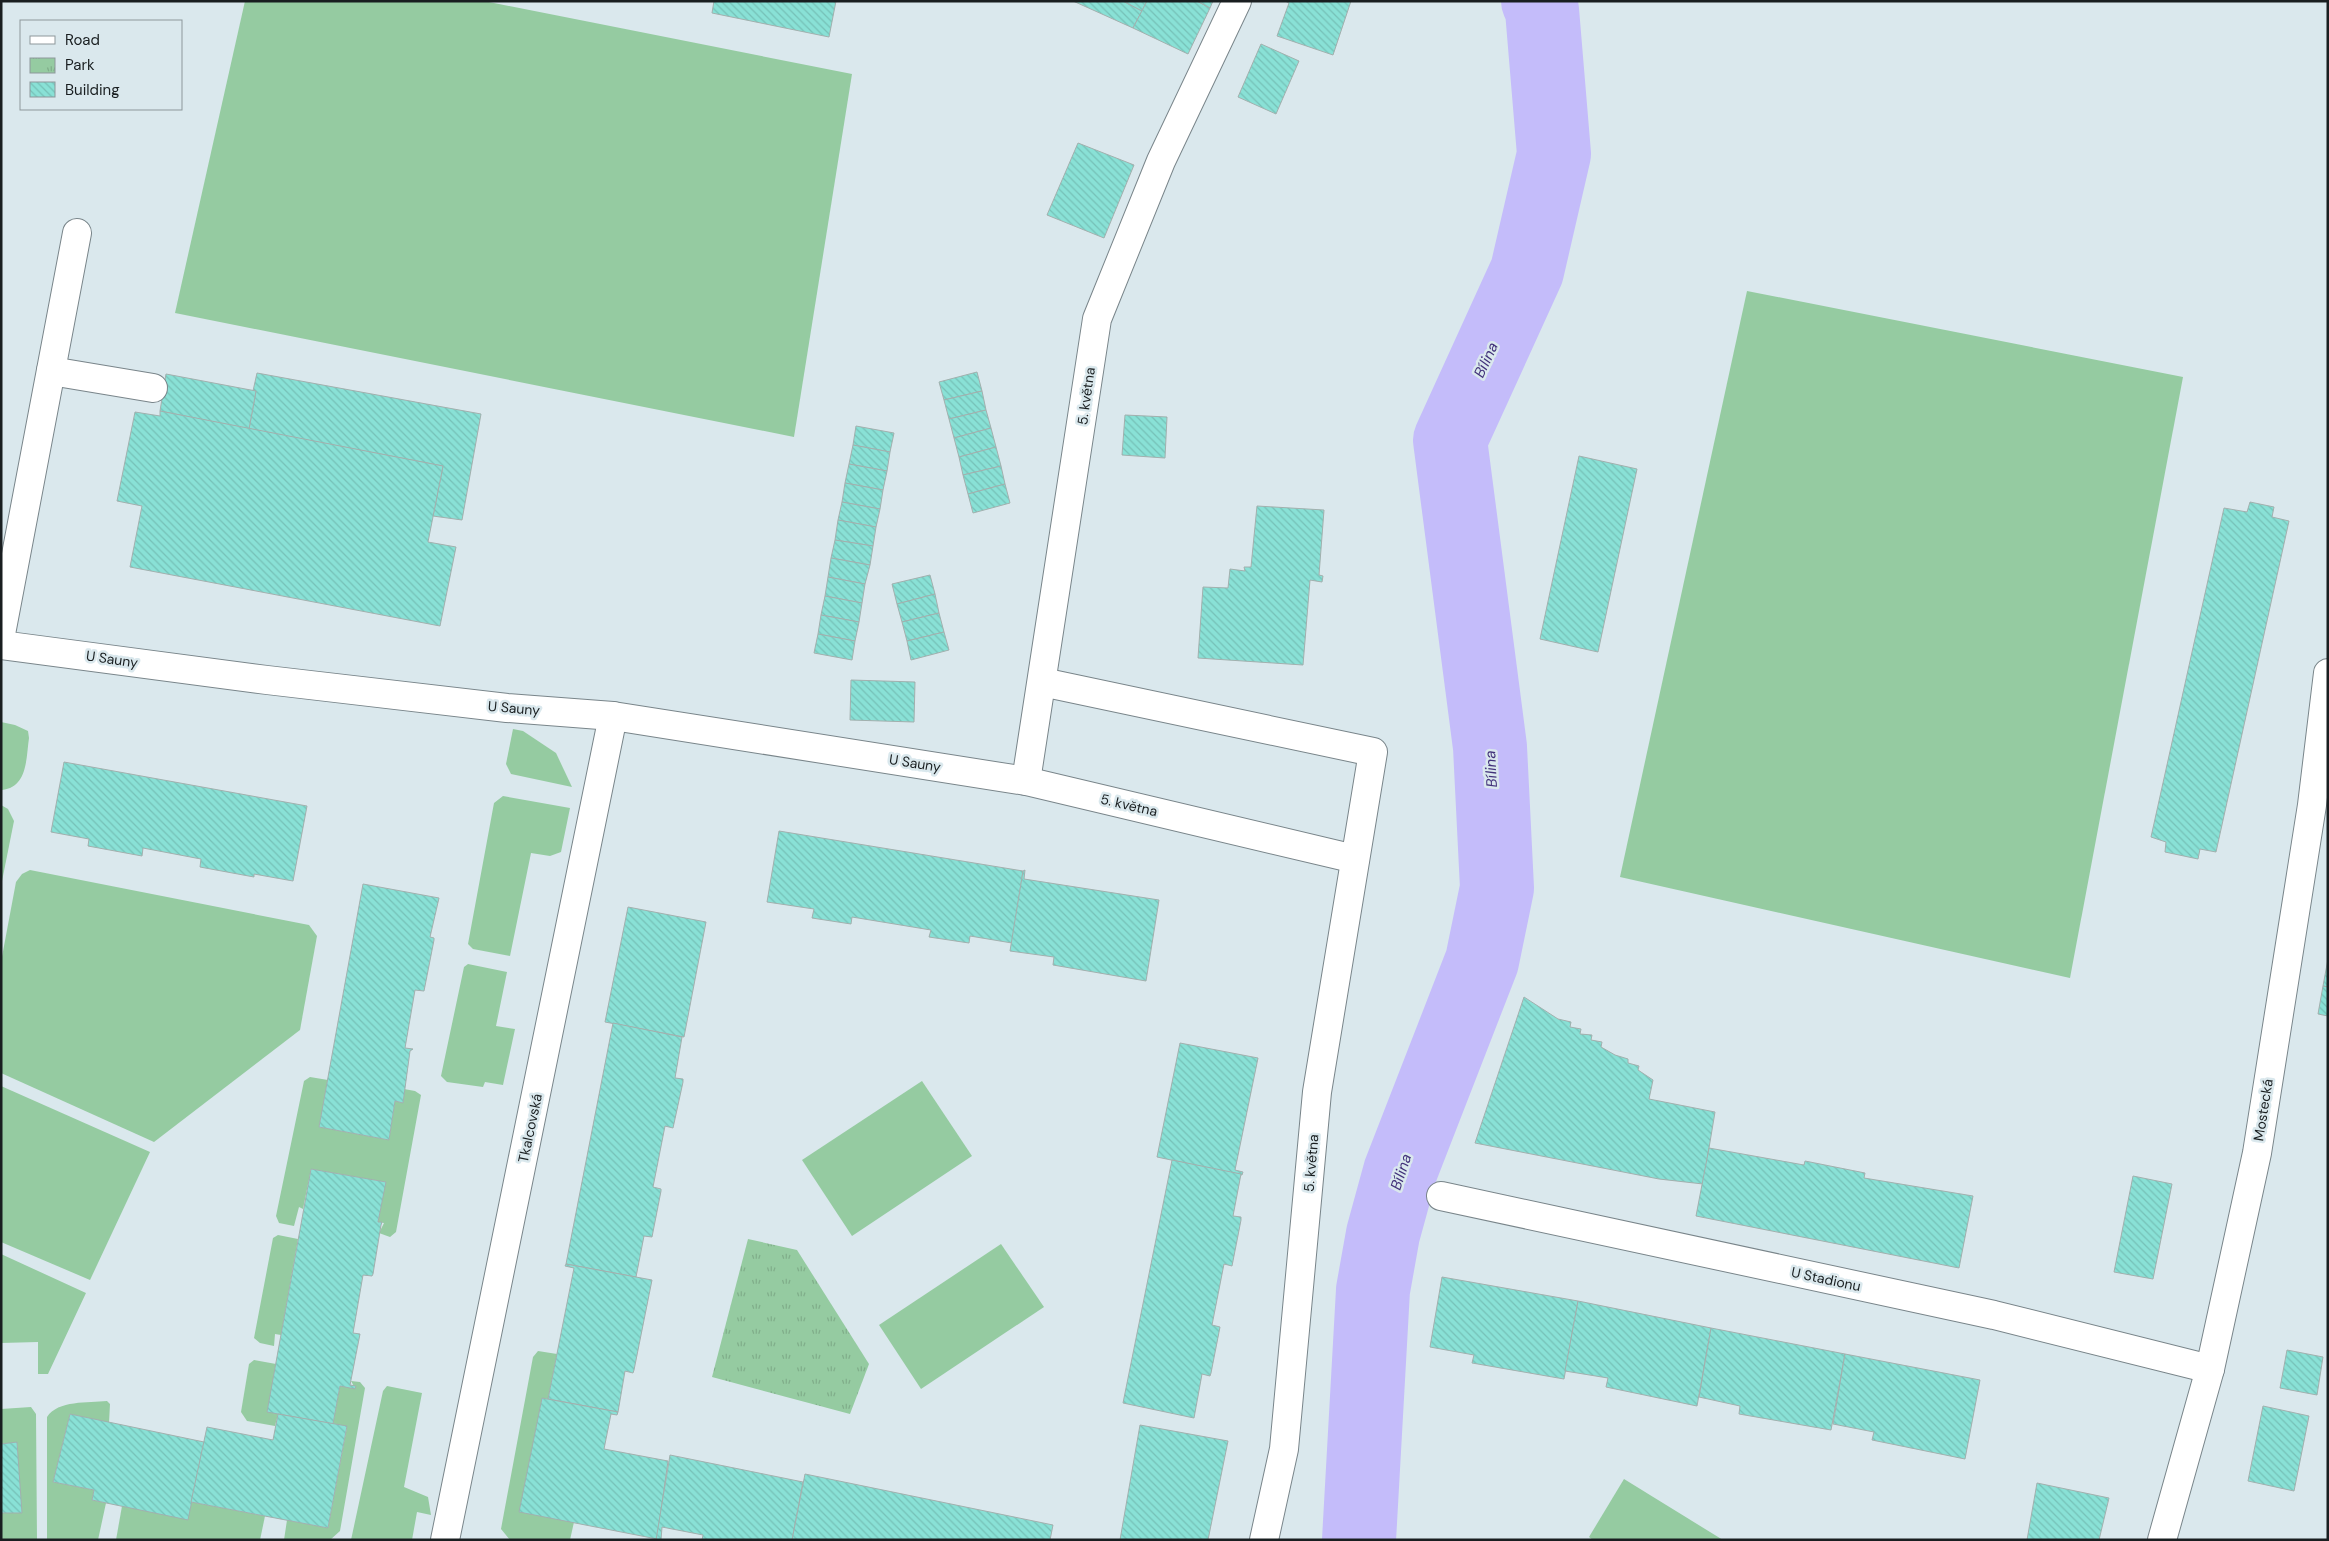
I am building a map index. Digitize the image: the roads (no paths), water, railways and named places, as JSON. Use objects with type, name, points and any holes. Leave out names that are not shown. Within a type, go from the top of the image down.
[{"type":"street","name":"5. května","points":[[1236,1],[1162,161],[1097,320],[1026,781],[1355,859],[1317,1092],[1284,1449],[1264,1540]]},
{"type":"street","points":[[1,634],[78,232]]},
{"type":"street","points":[[51,371],[153,388]]},
{"type":"street","name":"U Sauny","points":[[1,644],[487,706],[613,716],[1026,781]]},
{"type":"street","name":"Mostecká","points":[[2162,1540],[2210,1369],[2257,1153],[2312,805],[2328,673]]},
{"type":"street","points":[[1042,682],[1373,752],[1355,859]]},
{"type":"street","name":"Tkalcovská","points":[[445,1540],[613,716]]},
{"type":"street","name":"U Stadionu","points":[[1441,1196],[1994,1314],[2210,1369]]},
{"type":"waterway","name":"Bílina","points":[[1359,1540],[1373,1290],[1383,1234],[1400,1172],[1482,961],[1497,888],[1490,747],[1450,440],[1527,271],[1554,154],[1542,10],[1538,1]]}]
